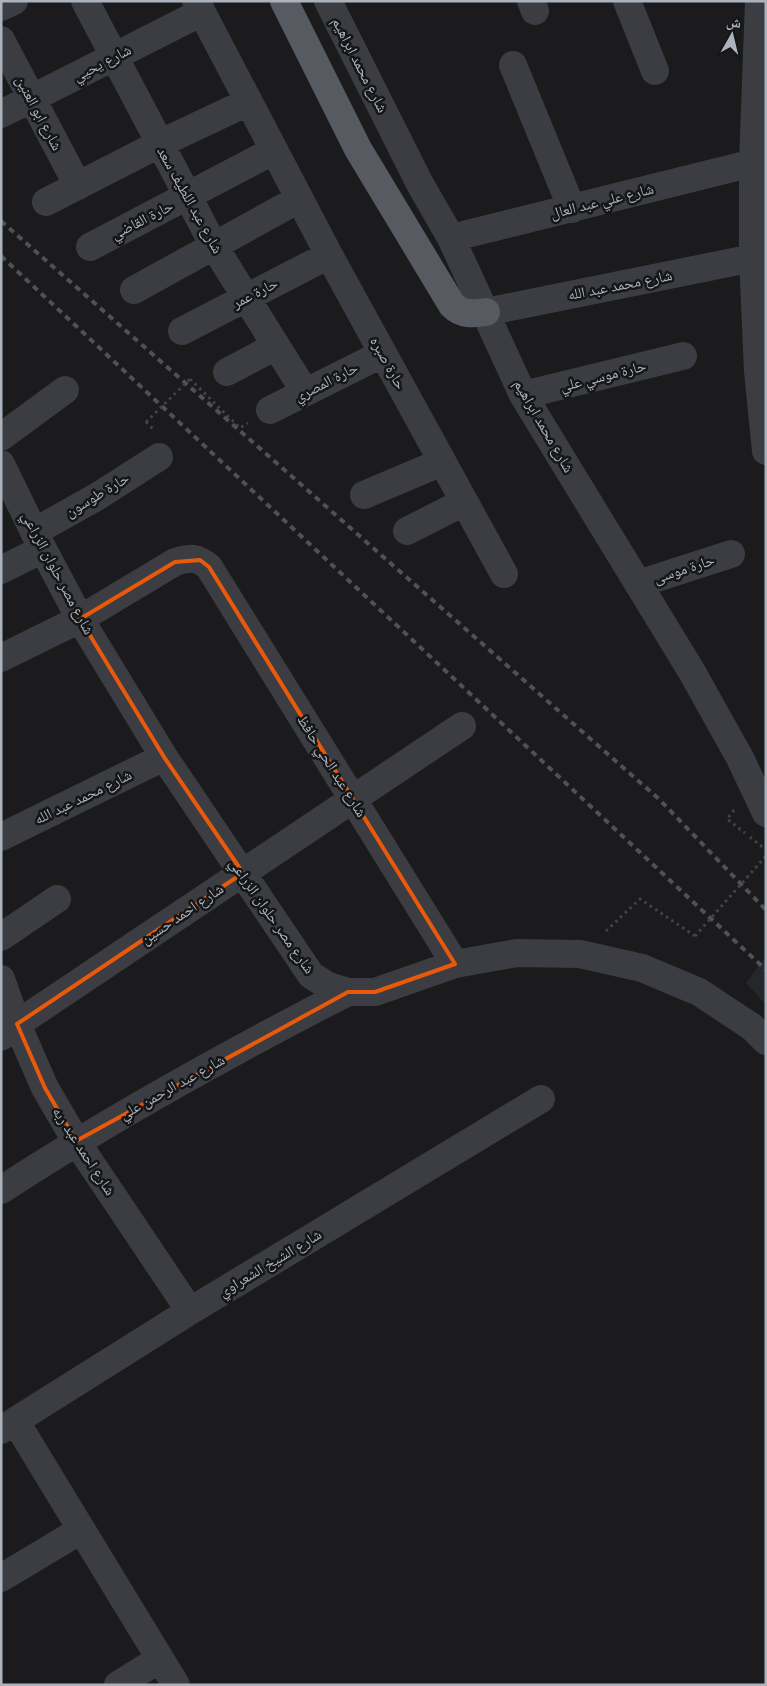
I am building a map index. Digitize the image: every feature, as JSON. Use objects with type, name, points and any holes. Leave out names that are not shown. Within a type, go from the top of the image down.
[{"type":"main road","points":[[284,1],[358,149],[452,305],[457,310],[463,312],[473,314],[486,312]]},
{"type":"street","points":[[1,7],[14,1]]},
{"type":"street","name":"شارع عبد اللطيف سعد","points":[[84,1],[214,246],[305,392]]},
{"type":"street","name":"شارع محمد ابراهيم","points":[[328,1],[420,184],[451,238],[523,395],[718,718],[766,813]]},
{"type":"street","points":[[627,1],[655,72]]},
{"type":"street","points":[[759,1],[753,163],[754,258],[758,371],[766,451]]},
{"type":"street","points":[[199,7],[273,152]]},
{"type":"street","name":"شارع يحيي","points":[[1,114],[114,57],[199,7]]},
{"type":"street","name":"شارع ابو العنين","points":[[1,40],[78,186]]},
{"type":"street","points":[[513,65],[572,209]]},
{"type":"street","points":[[46,202],[159,144],[248,102]]},
{"type":"street","name":"حارة القاضي","points":[[90,246],[273,152]]},
{"type":"street","name":"حارة صبره","points":[[273,152],[504,574]]},
{"type":"street","name":"شارع علي عبد العال","points":[[451,238],[753,163]]},
{"type":"street","points":[[134,290],[299,199]]},
{"type":"street","name":"حارة عمر","points":[[182,331],[329,255]]},
{"type":"street","name":"شارع محمد عبد الله","points":[[486,312],[754,258]]},
{"type":"street","points":[[227,372],[276,346]]},
{"type":"street","name":"حارة المصري","points":[[270,410],[382,354]]},
{"type":"street","name":"حارة موسي علي","points":[[523,395],[683,356]]},
{"type":"street","points":[[1,437],[65,390]]},
{"type":"street","name":"حارة طوسون","points":[[1,570],[98,496],[159,457]]},
{"type":"street","points":[[364,495],[442,462]]},
{"type":"street","name":"شارع مصر حلوان الزراعي","points":[[1,464],[38,541],[80,618],[164,757],[311,975],[328,986],[348,992],[375,992],[455,964],[517,953],[580,954],[642,968],[700,992],[752,1027],[766,1041]]},
{"type":"street","points":[[407,531],[464,502]]},
{"type":"street","name":"حارة موسى","points":[[638,584],[731,554]]},
{"type":"street","name":"شارع عبد الحي حافظ","points":[[80,618],[175,562],[189,558],[200,560],[209,567],[455,964]]},
{"type":"street","points":[[1,658],[80,618]]},
{"type":"street","name":"شارع احمد حسين","points":[[9,1030],[462,726]]},
{"type":"street","name":"شارع محمد عبد الله","points":[[1,838],[164,757]]},
{"type":"street","points":[[1,937],[57,899]]},
{"type":"street","name":"شارع احمد عبد ربه","points":[[1,979],[9,1030],[76,1141],[190,1311]]},
{"type":"street","name":"شارع عبد الرحمن علي","points":[[1,1190],[76,1141],[265,1034],[348,992]]},
{"type":"street","name":"شارع الشيخ الشعراوي","points":[[9,1426],[190,1311],[540,1098]]},
{"type":"street","points":[[9,1426],[81,1530],[176,1685]]},
{"type":"street","points":[[1,1578],[81,1530]]},
{"type":"street","points":[[118,1685],[160,1659]]},
{"type":"path","points":[[146,422],[190,379],[240,428]]},
{"type":"path","points":[[580,954],[640,899],[695,936],[766,856]]},
{"type":"highlighted area","points":[[200,560],[209,567],[455,964],[375,992],[348,992],[76,1141],[45,1088],[17,1024],[243,873],[164,757],[80,619],[175,562]]},
{"type":"shaded area","points":[[766,956],[766,1005],[746,983]]},
{"type":"railway","points":[[1,221],[659,799],[766,910]]},
{"type":"railway","points":[[1,256],[766,970]]}]
